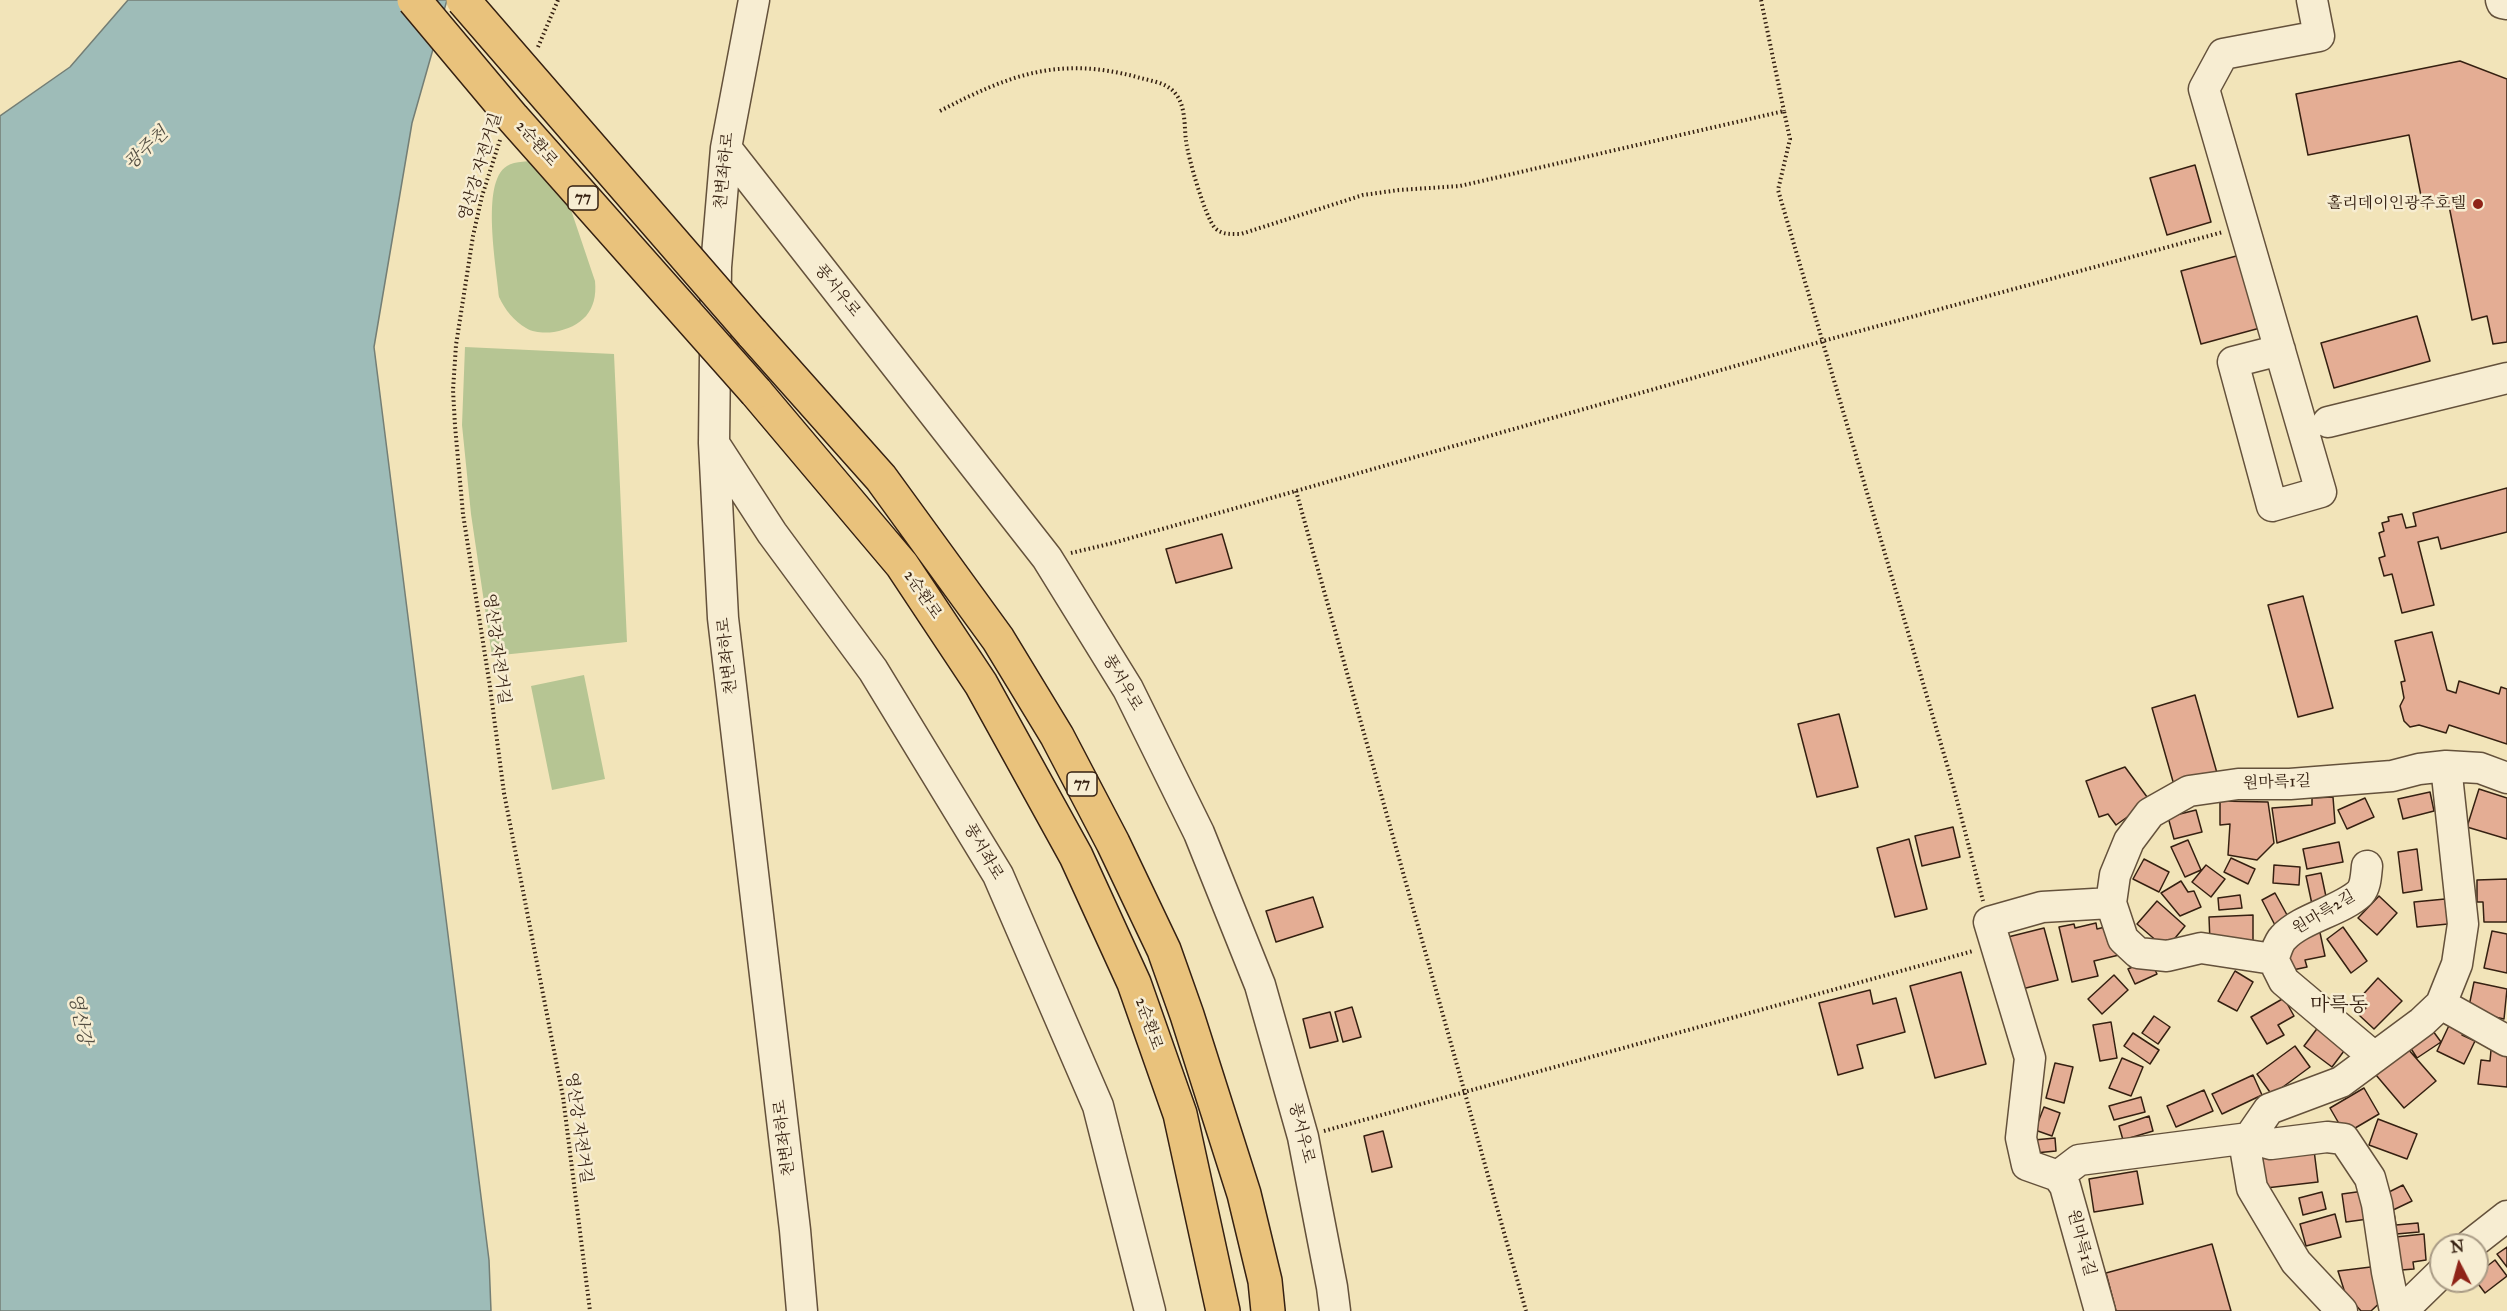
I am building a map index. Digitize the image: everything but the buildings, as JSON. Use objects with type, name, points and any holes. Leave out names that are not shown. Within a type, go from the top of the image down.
[{"type":"highway","name":"2순환로","points":[[414,0],[513,118],[756,392],[902,565],[981,684],[1076,856],[1134,983],[1180,1114],[1222,1311]]},
{"type":"highway","name":"77","points":[[463,0],[881,478],[998,639],[1057,736],[1135,885],[1164,950],[1244,1194],[1269,1301]]},
{"type":"street","name":"천변좌하로","points":[[754,0],[726,148],[716,267],[714,442],[723,618],[795,1230],[802,1311]]},
{"type":"street","points":[[2280,350],[2233,362],[2272,506],[2321,492],[2280,350],[2204,89],[2223,54],[2319,36],[2312,0]]},
{"type":"street","points":[[2501,0],[2502,3],[2507,4]]},
{"type":"street","name":"풍서우로","points":[[726,148],[1047,558],[1128,689],[1199,833],[1260,985],[1303,1137],[1335,1311]]},
{"type":"street","points":[[2328,422],[2507,378]]},
{"type":"street","name":"풍서좌로","points":[[714,442],[772,533],[873,670],[998,875],[1098,1106],[1150,1311]]},
{"type":"street","points":[[2342,1311],[2296,1262],[2252,1188],[2246,1153],[2249,1138],[2269,1109],[2341,1082],[2373,1056],[2422,1022],[2441,1004],[2457,964],[2463,924],[2446,766]]},
{"type":"street","name":"원마륵1길","points":[[2273,959],[2200,948],[2167,956],[2138,953],[2123,939],[2111,903],[2115,875],[2129,841],[2150,813],[2189,791],[2238,784],[2290,784],[2392,776],[2419,769],[2446,766],[2480,768],[2507,778]]},
{"type":"street","name":"원마륵2길","points":[[2273,959],[2282,939],[2306,921],[2324,914],[2360,892],[2366,880],[2367,866]]},
{"type":"street","points":[[2111,903],[2042,907],[1992,934],[2030,1058],[2021,1138],[2028,1165],[2058,1176],[2079,1160],[2249,1138],[2271,1144],[2327,1137],[2344,1139],[2370,1178],[2377,1204],[2387,1272],[2396,1311]]},
{"type":"street","points":[[2273,959],[2284,981],[2373,1056]]},
{"type":"street","points":[[2441,1004],[2507,1041]]},
{"type":"street","name":"원마륵1길","points":[[2058,1176],[2065,1186],[2100,1311]]},
{"type":"street","points":[[2485,1233],[2507,1216]]},
{"type":"street","points":[[2402,1311],[2429,1285]]},
{"type":"path","points":[[535,54],[558,0]]},
{"type":"path","points":[[1303,1137],[1464,1092],[1992,934],[1953,785],[1778,190],[1790,139],[1761,0]]},
{"type":"path","points":[[940,111],[982,89],[1018,75],[1045,70],[1085,69],[1126,74],[1166,85],[1176,93],[1182,107],[1192,170],[1215,227],[1224,234],[1241,234],[1363,195],[1460,186],[1784,111]]},
{"type":"path","name":"영산강 자전거길","points":[[501,135],[482,196],[473,236],[456,345],[453,390],[455,426],[463,514],[504,793],[563,1097],[590,1311]]},
{"type":"path","points":[[1047,558],[1113,543],[1823,341],[2244,227]]},
{"type":"path","points":[[1296,491],[1526,1311]]},
{"type":"green space","points":[[539,161],[569,204],[595,281],[594,301],[586,316],[573,326],[551,332],[529,330],[514,319],[501,302],[492,227],[494,189],[499,175],[510,164]]},
{"type":"green space","points":[[465,347],[614,354],[627,642],[492,656],[471,514],[462,425]]},
{"type":"green space","points":[[584,675],[605,779],[552,790],[531,686]]},
{"type":"water","points":[[128,0],[447,0],[412,123],[374,347],[489,1260],[491,1311],[0,1311],[0,116],[70,67]]},
{"type":"place","name":"홀리데이인광주호텔","points":[[2478,204]]},
{"type":"district","name":"마륵동","points":[[2339,1006]]},
{"type":"water label","name":"광주천","points":[[147,149]]},
{"type":"water label","name":"영산강","points":[[79,1019]]}]
